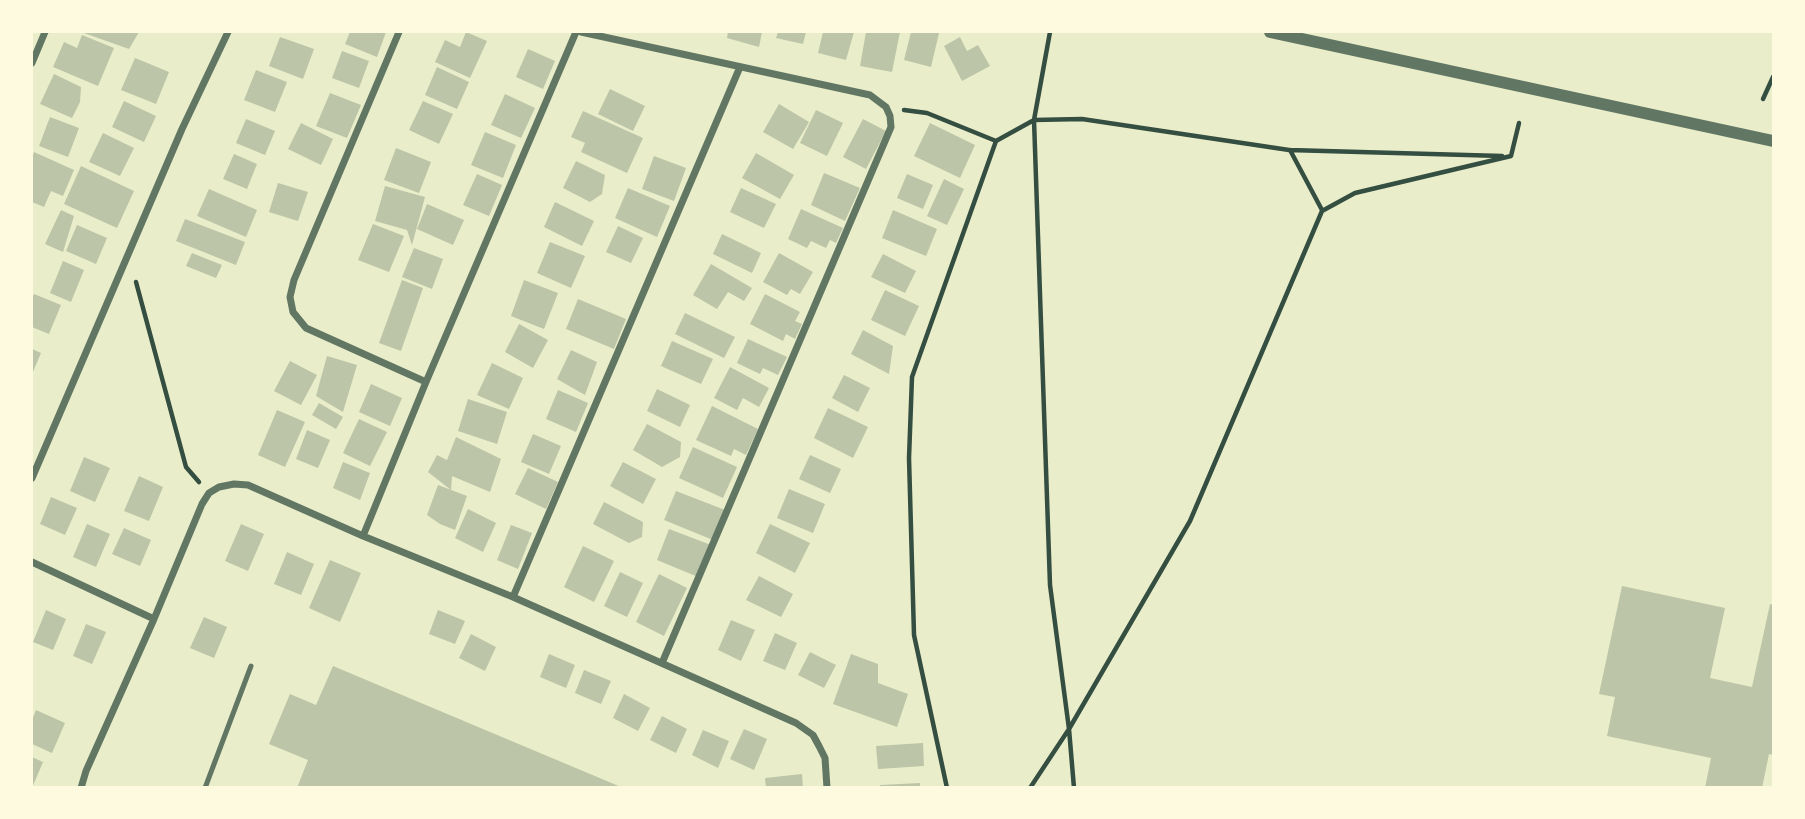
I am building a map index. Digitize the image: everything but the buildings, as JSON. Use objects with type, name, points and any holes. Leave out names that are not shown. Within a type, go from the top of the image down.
[{"type":"street","points":[[32,63],[45,32]]},
{"type":"street","points":[[32,478],[182,129],[228,32]]},
{"type":"street","points":[[399,32],[294,280],[290,297],[293,312],[306,328],[426,382]]},
{"type":"street","points":[[363,536],[426,382],[579,32],[870,95],[886,107],[891,127],[662,663]]},
{"type":"street","points":[[1270,32],[1773,141]]},
{"type":"street","points":[[513,597],[740,67]]},
{"type":"street","points":[[81,788],[202,503],[209,493],[219,487],[234,484],[248,485],[363,536],[513,597],[805,728],[813,736],[825,758],[827,788]]},
{"type":"street","points":[[32,562],[154,619]]},
{"type":"lane","points":[[205,788],[251,666]]},
{"type":"path","points":[[1050,32],[1034,120],[1050,585],[1069,729],[1073,788]]},
{"type":"path","points":[[1763,99],[1773,77]]},
{"type":"path","points":[[886,107],[927,113],[996,141]]},
{"type":"path","points":[[947,788],[914,635],[909,458],[912,377],[996,141],[1034,120],[1082,119],[1289,150],[1511,156]]},
{"type":"path","points":[[1511,156],[1519,123]]},
{"type":"path","points":[[1289,150],[1322,211]]},
{"type":"path","points":[[1030,788],[1069,729],[1190,521],[1322,211],[1355,193],[1511,156]]},
{"type":"path","points":[[128,254],[186,467],[209,493]]}]
